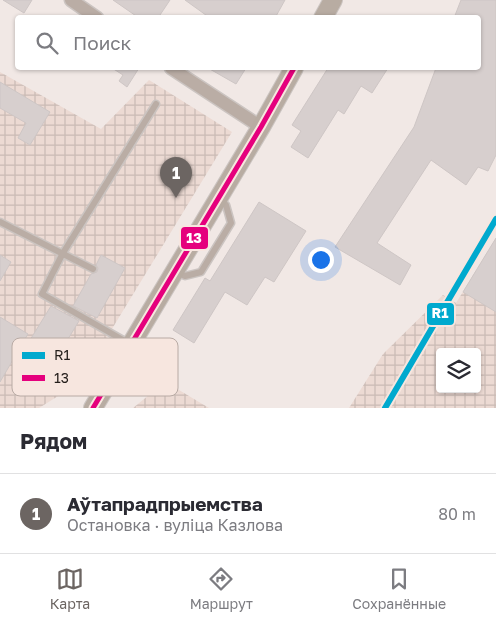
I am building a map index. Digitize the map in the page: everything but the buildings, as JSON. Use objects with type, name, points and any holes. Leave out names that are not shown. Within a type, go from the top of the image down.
[{"type":"main road","points":[[325,15],[333,0]]},
{"type":"main road","points":[[135,338],[293,70]]},
{"type":"main road","points":[[94,408],[101,396]]},
{"type":"street","points":[[72,0],[93,15]]},
{"type":"street","points":[[174,70],[261,127]]},
{"type":"lane","points":[[119,338],[42,294],[63,254],[156,104]]},
{"type":"lane","points":[[175,271],[185,276],[201,272],[231,223],[226,205],[216,200]]},
{"type":"lane","points":[[0,222],[94,269]]},
{"type":"shaded area","points":[[0,72],[101,129],[149,80],[232,132],[106,338],[12,338],[12,396],[58,396],[39,408],[0,408]]},
{"type":"shaded area","points":[[496,238],[496,408],[349,408],[383,354],[443,295],[456,303]]},
{"type":"shaded area","points":[[178,389],[209,408],[133,408],[148,396],[178,396]]},
{"type":"transit line","name":"13","points":[[135,338],[293,70]]},
{"type":"transit line","name":"R1","points":[[385,408],[496,219]]},
{"type":"transit line","name":"13","points":[[93,408],[100,396]]},
{"type":"place","name":"Аўтапрадпрыемства","points":[[176,198]]}]
